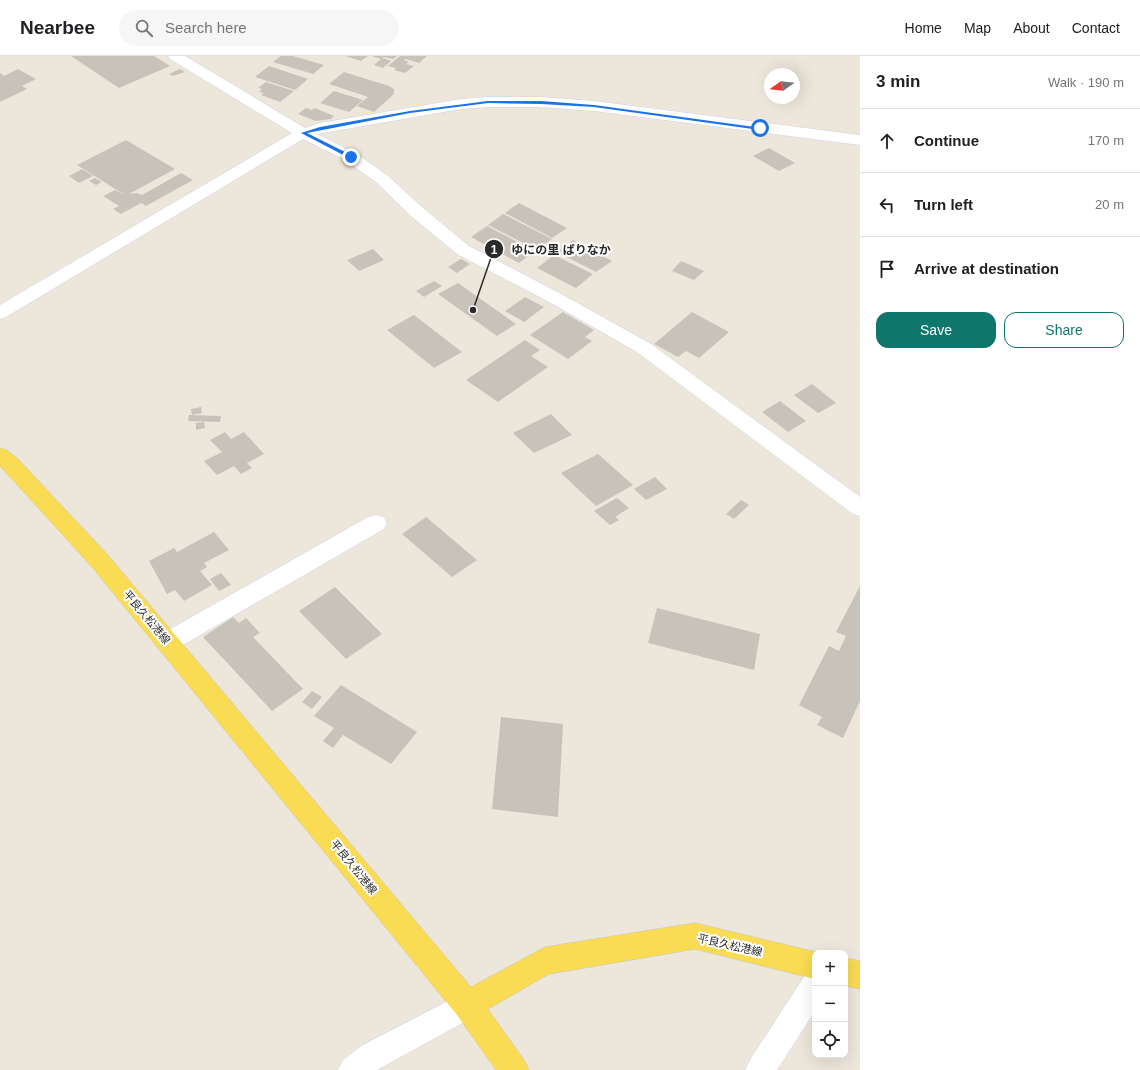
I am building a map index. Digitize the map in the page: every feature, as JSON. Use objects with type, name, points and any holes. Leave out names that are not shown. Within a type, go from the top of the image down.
[{"type":"main road","name":"平良久松港線","points":[[0,455],[12,465],[95,556],[168,642],[467,1005],[545,961],[695,936],[812,964]]},
{"type":"main road","points":[[848,973],[860,975]]},
{"type":"main road","points":[[467,1005],[514,1070]]},
{"type":"street","points":[[175,56],[303,133],[351,157],[382,179],[417,212],[463,250],[557,299],[644,348],[860,508]]},
{"type":"street","points":[[0,313],[303,133],[350,122],[461,104],[488,102],[541,102],[594,106],[860,140]]},
{"type":"street","points":[[168,642],[376,523]]},
{"type":"street","points":[[760,1070],[814,986]]},
{"type":"street","points":[[352,1070],[371,1056],[467,1005]]},
{"type":"building","points":[[71,56],[154,56],[170,66],[119,88]]},
{"type":"building","points":[[281,56],[293,56],[324,65],[313,74],[273,62]]},
{"type":"building","points":[[346,56],[368,56],[361,61]]},
{"type":"building","points":[[372,56],[397,56],[393,59],[382,58],[391,61],[383,68],[374,65],[381,59]]},
{"type":"building","points":[[400,56],[427,56],[419,63],[406,59],[404,60],[409,62],[406,64],[414,66],[405,73],[394,70],[396,68],[388,66]]},
{"type":"building","points":[[269,66],[308,79],[295,90],[255,77]]},
{"type":"building","points":[[18,69],[36,79],[22,86],[27,89],[0,102],[0,73],[4,76]]},
{"type":"building","points":[[180,69],[185,72],[173,76],[169,74]]},
{"type":"building","points":[[344,72],[389,86],[394,89],[394,94],[374,112],[357,106],[368,97],[329,84]]},
{"type":"building","points":[[266,82],[294,91],[280,102],[261,95],[264,93],[259,92],[262,89],[258,88]]},
{"type":"building","points":[[334,91],[363,100],[349,112],[320,103]]},
{"type":"building","points":[[306,108],[312,110],[315,108],[334,116],[331,119],[316,121],[298,114]]},
{"type":"building","points":[[126,140],[175,169],[129,194],[136,193],[142,195],[181,173],[193,180],[146,206],[141,203],[121,214],[113,209],[119,206],[103,196],[115,190],[125,195],[77,165]]},
{"type":"building","points":[[769,148],[795,163],[779,171],[753,156]]},
{"type":"building","points":[[82,169],[93,176],[79,183],[69,176]]},
{"type":"building","points":[[95,178],[102,182],[96,185],[89,181]]},
{"type":"building","points":[[519,203],[567,228],[552,238],[505,213]]},
{"type":"building","points":[[503,214],[552,239],[537,250],[488,225]]},
{"type":"building","points":[[487,226],[535,251],[519,263],[471,237]]},
{"type":"building","points":[[573,240],[612,261],[596,272],[557,252]]},
{"type":"building","points":[[373,249],[384,260],[359,271],[347,260]]},
{"type":"building","points":[[554,255],[593,274],[576,288],[537,268]]},
{"type":"building","points":[[461,259],[470,264],[457,273],[448,267]]},
{"type":"building","points":[[681,261],[704,271],[694,280],[672,271]]},
{"type":"building","points":[[434,281],[442,286],[424,297],[416,291]]},
{"type":"building","points":[[458,283],[516,324],[497,336],[438,294]]},
{"type":"building","points":[[525,297],[544,307],[524,322],[505,311]]},
{"type":"building","points":[[563,312],[594,330],[585,337],[592,341],[568,359],[530,335]]},
{"type":"building","points":[[692,312],[729,332],[699,358],[686,351],[678,357],[654,344]]},
{"type":"building","points":[[414,315],[462,352],[434,368],[387,330]]},
{"type":"building","points":[[525,340],[540,350],[531,356],[548,367],[498,402],[466,380]]},
{"type":"building","points":[[812,384],[836,403],[818,413],[794,395]]},
{"type":"building","points":[[780,401],[806,421],[788,432],[762,412]]},
{"type":"building","points":[[201,407],[202,413],[192,415],[191,409]]},
{"type":"building","points":[[551,414],[572,435],[534,453],[513,433]]},
{"type":"building","points":[[189,415],[221,416],[220,422],[188,421]]},
{"type":"building","points":[[204,422],[205,428],[196,430],[196,423]]},
{"type":"building","points":[[225,432],[231,439],[244,432],[264,454],[247,463],[252,468],[241,474],[234,466],[217,475],[204,461],[222,452],[210,440]]},
{"type":"building","points":[[598,454],[633,485],[596,506],[561,473]]},
{"type":"building","points":[[655,477],[667,489],[646,500],[634,489]]},
{"type":"building","points":[[617,498],[629,508],[615,517],[619,520],[610,525],[594,511]]},
{"type":"building","points":[[741,500],[749,505],[734,519],[726,514]]},
{"type":"building","points":[[426,517],[477,560],[452,577],[402,534]]},
{"type":"building","points":[[214,532],[229,550],[204,563],[207,567],[200,571],[212,585],[184,601],[175,590],[167,594],[149,561],[174,548],[177,552]]},
{"type":"building","points":[[221,573],[231,585],[219,591],[210,579]]},
{"type":"building","points":[[860,586],[860,701],[843,738],[817,725],[822,717],[799,705],[829,646],[839,651],[846,636],[836,632]]},
{"type":"building","points":[[335,587],[382,634],[346,659],[299,611]]},
{"type":"building","points":[[657,608],[760,634],[754,670],[648,643]]},
{"type":"building","points":[[233,617],[239,623],[246,618],[260,633],[253,637],[303,689],[272,711],[203,637]]},
{"type":"building","points":[[341,685],[417,732],[391,764],[343,735],[333,748],[323,741],[334,728],[314,716]]},
{"type":"building","points":[[312,691],[322,697],[312,709],[302,702]]},
{"type":"building","points":[[501,717],[563,724],[558,817],[492,809]]},
{"type":"place","name":"ゆにの里 ぱりなか","points":[[473,310]]},
{"type":"route","points":[[351,157],[303,133],[320,128],[410,112],[461,104],[488,102],[541,102],[594,106],[760,128]]}]
